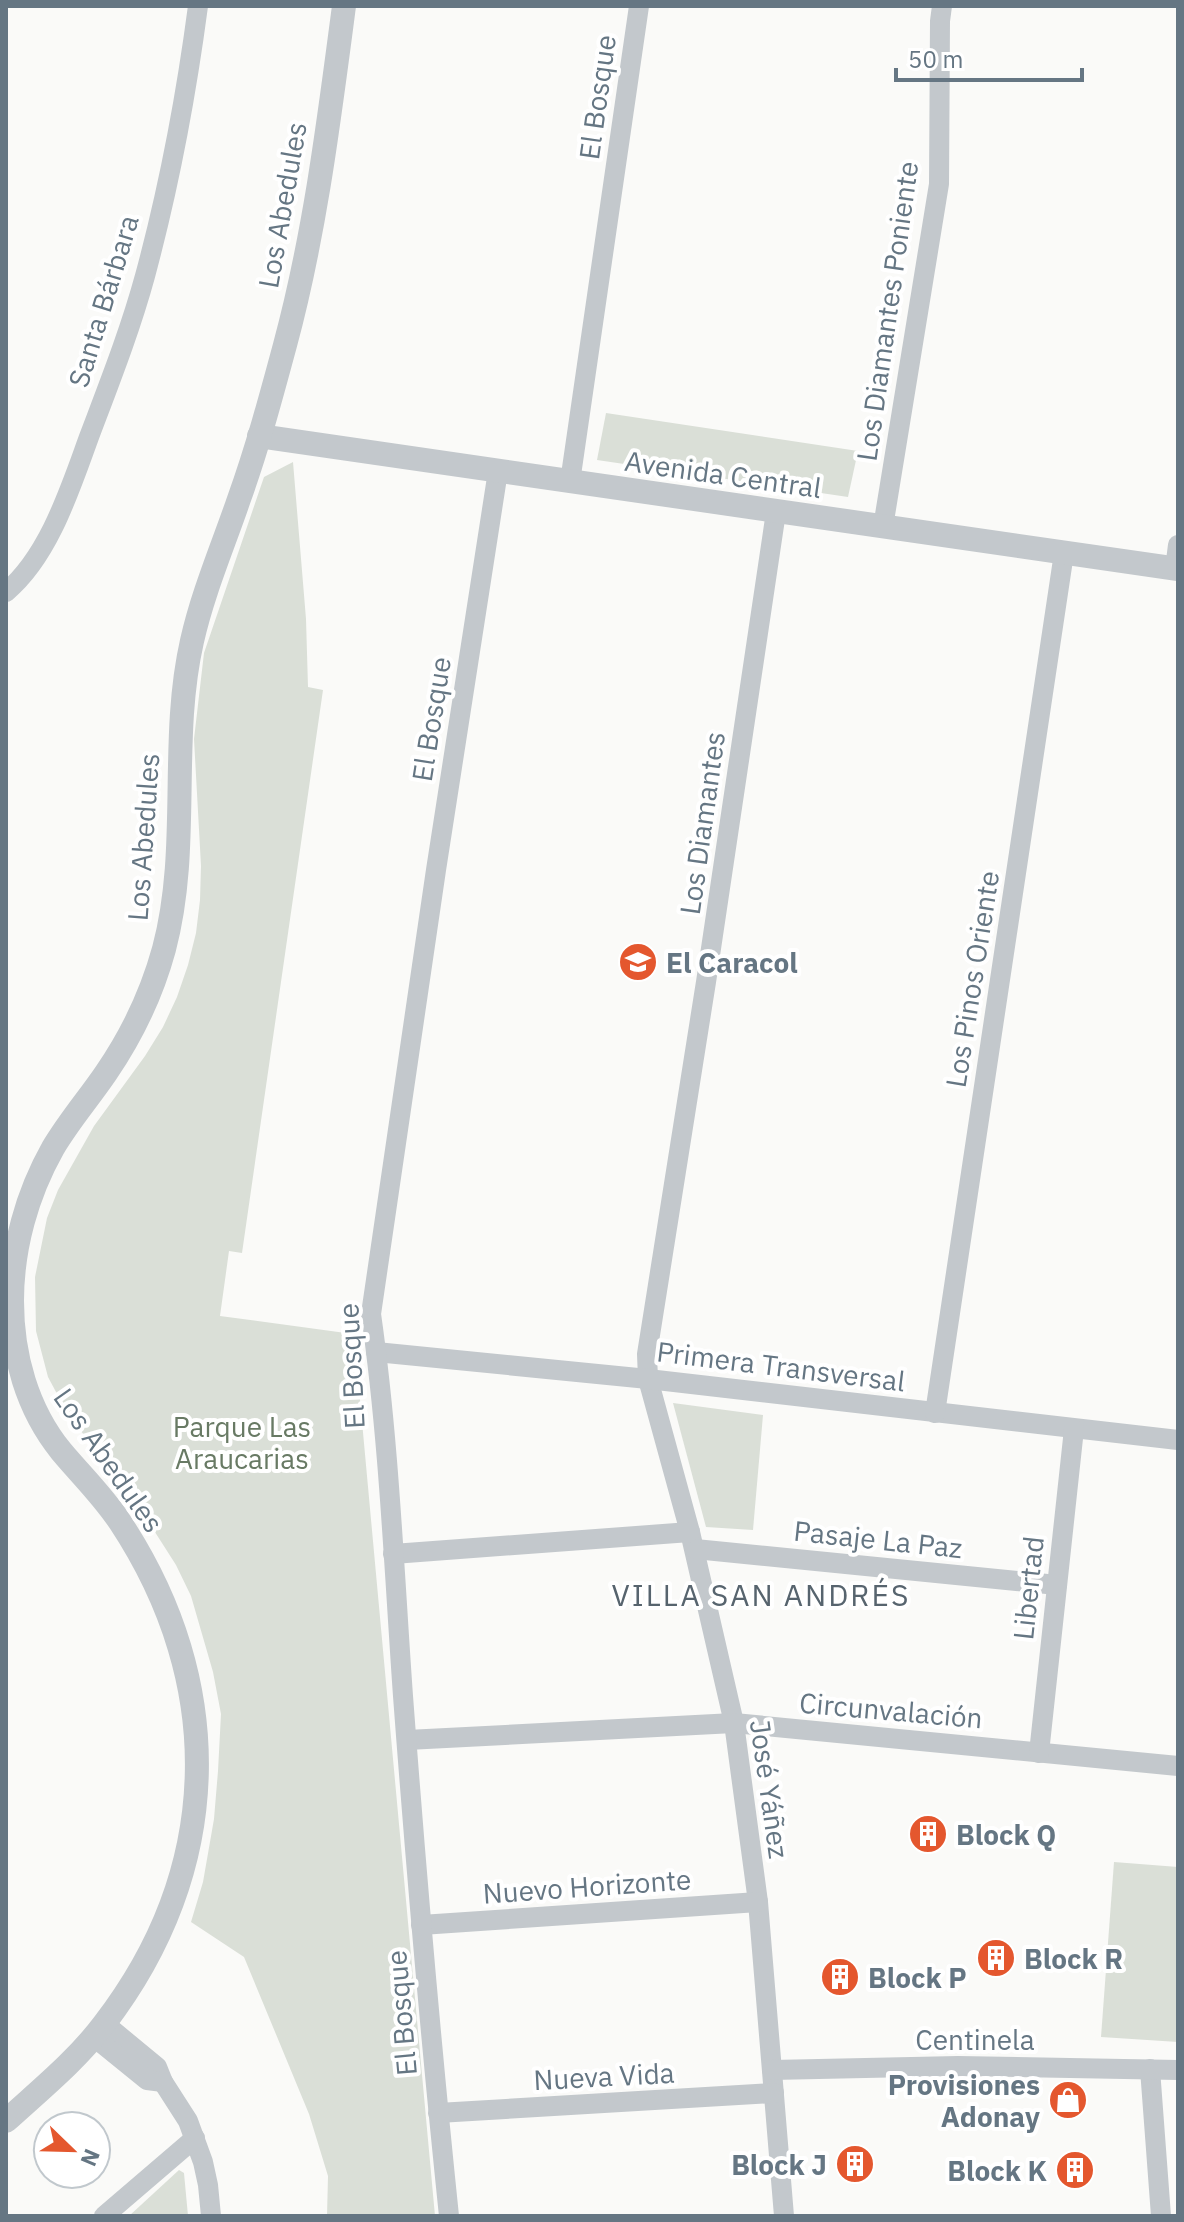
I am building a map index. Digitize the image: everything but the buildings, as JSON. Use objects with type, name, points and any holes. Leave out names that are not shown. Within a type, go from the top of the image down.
[{"type":"street","name":"Santa Bárbara","points":[[6,592],[24,575],[47,540],[75,475],[124,343],[145,276],[177,138],[198,6]]},
{"type":"street","name":"Los Abedules","points":[[6,2121],[99,2030],[124,1997],[171,1907],[190,1837],[195,1801],[196,1729],[183,1656],[158,1587],[102,1497],[58,1447],[24,1385],[12,1325],[14,1263],[20,1232],[38,1178],[63,1131],[123,1047],[154,982],[164,949],[177,882],[181,703],[192,641],[210,578],[259,436],[286,340],[313,226],[344,6]]},
{"type":"street","name":"El Bosque","points":[[570,482],[639,6]]},
{"type":"street","name":"Los Diamantes Poniente","points":[[883,527],[939,184],[942,6]]},
{"type":"street","name":"Avenida Central","points":[[259,436],[1064,553],[1177,561]]},
{"type":"street","name":"El Bosque","points":[[449,2216],[421,1925],[371,1314],[498,471]]},
{"type":"street","name":"Los Diamantes","points":[[648,1379],[647,1354],[709,966],[776,512]]},
{"type":"street","name":"Los Pinos Oriente","points":[[935,1413],[1064,553]]},
{"type":"street","name":"Primera Transversal","points":[[376,1352],[648,1379],[1178,1440]]},
{"type":"street","name":"José Yáñez","points":[[648,1379],[692,1541],[734,1723],[758,1902],[784,2216]]},
{"type":"street","name":"Libertad","points":[[1039,1753],[1074,1429]]},
{"type":"street","name":"Pasaje La Paz","points":[[393,1554],[692,1541],[1057,1585]]},
{"type":"street","name":"Circunvalación","points":[[407,1740],[734,1723],[1178,1766]]},
{"type":"street","name":"Nuevo Horizonte","points":[[421,1925],[758,1902]]},
{"type":"street","points":[[99,2030],[147,2080],[163,2082],[179,2105],[195,2138],[208,2185],[211,2216]]},
{"type":"street","name":"Centinela","points":[[772,2070],[958,2066],[1178,2070]]},
{"type":"street","points":[[1150,2069],[1161,2216]]},
{"type":"street","name":"Nueva Vida","points":[[438,2113],[774,2093]]},
{"type":"street","points":[[104,2216],[195,2138]]},
{"type":"green space","points":[[606,413],[858,451],[848,497],[597,460]]},
{"type":"green space","name":"Parque Las Araucarias","points":[[293,462],[306,619],[308,687],[323,690],[242,1253],[229,1251],[220,1316],[353,1334],[435,2216],[327,2216],[328,2176],[309,2114],[244,1957],[191,1922],[203,1882],[214,1819],[221,1714],[213,1672],[191,1596],[176,1565],[116,1471],[71,1420],[48,1377],[36,1331],[35,1277],[47,1218],[58,1190],[94,1126],[163,1027],[188,965],[200,900],[194,739],[204,653],[264,477]]},
{"type":"green space","points":[[673,1403],[763,1415],[753,1530],[706,1527]]},
{"type":"green space","points":[[1114,1862],[1178,1867],[1178,2042],[1101,2037]]},
{"type":"green space","points":[[179,2170],[184,2173],[188,2216],[129,2216]]},
{"type":"place","name":"El Caracol","points":[[638,962]]},
{"type":"place","name":"Block Q","points":[[928,1834]]},
{"type":"place","name":"Block R","points":[[996,1958]]},
{"type":"place","name":"Block P","points":[[840,1977]]},
{"type":"place","name":"Provisiones Adonay","points":[[1068,2100]]},
{"type":"place","name":"Block J","points":[[855,2164]]},
{"type":"place","name":"Block K","points":[[1075,2170]]},
{"type":"district","name":"VILLA SAN ANDRÉS","points":[[761,1594]]}]
